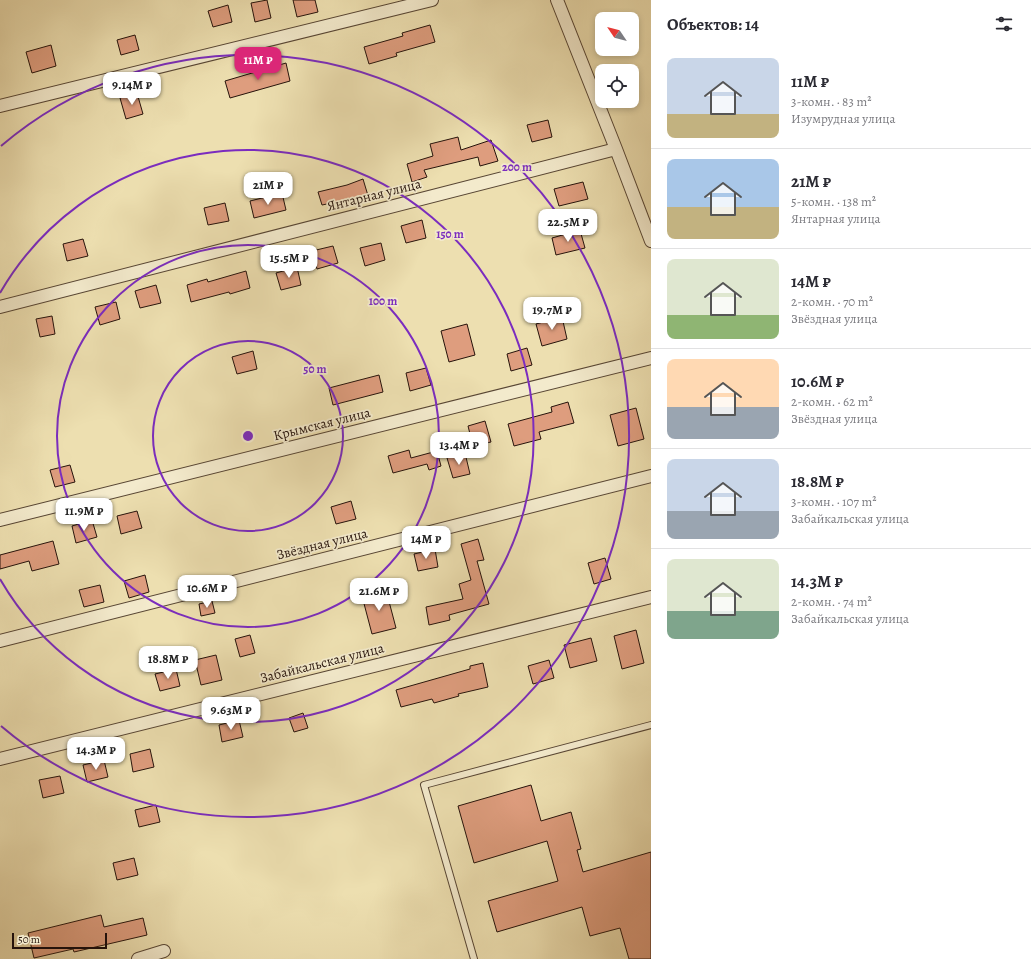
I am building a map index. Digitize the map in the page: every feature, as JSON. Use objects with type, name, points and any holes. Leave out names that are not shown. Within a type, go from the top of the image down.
[{"type":"street","points":[[0,106],[432,0]]},
{"type":"street","points":[[557,0],[651,241]]},
{"type":"street","name":"Янтарная улица","points":[[0,307],[616,148]]},
{"type":"street","name":"Крымская улица","points":[[0,520],[651,358]]},
{"type":"street","name":"Звёздная улица","points":[[0,641],[651,476]]},
{"type":"street","name":"Забайкальская улица","points":[[0,759],[651,597]]},
{"type":"street","points":[[138,959],[164,952]]},
{"type":"lane","points":[[474,959],[424,785],[651,725]]},
{"type":"building","points":[[267,0],[271,18],[255,22],[251,3]]},
{"type":"building","points":[[293,0],[315,0],[318,12],[297,17]]},
{"type":"building","points":[[228,5],[232,22],[213,27],[208,11]]},
{"type":"building","points":[[430,25],[435,42],[396,53],[397,56],[369,64],[364,47],[403,36],[402,33]]},
{"type":"building","points":[[135,35],[139,50],[121,55],[117,40]]},
{"type":"building","points":[[51,45],[56,66],[32,73],[26,52]]},
{"type":"building","points":[[286,63],[290,81],[230,98],[225,81]]},
{"type":"building","points":[[137,93],[143,114],[126,119],[120,98]]},
{"type":"building","points":[[548,120],[552,137],[532,142],[527,125]]},
{"type":"building","points":[[458,137],[461,150],[491,140],[498,161],[480,166],[478,157],[424,170],[427,177],[412,182],[407,164],[433,156],[430,144]]},
{"type":"building","points":[[363,179],[369,199],[352,205],[351,199],[322,205],[318,192],[347,185]]},
{"type":"building","points":[[583,182],[588,199],[559,206],[554,189]]},
{"type":"building","points":[[282,193],[286,210],[254,218],[250,201]]},
{"type":"building","points":[[225,203],[229,221],[208,225],[204,208]]},
{"type":"building","points":[[422,220],[426,238],[406,243],[401,226]]},
{"type":"building","points":[[580,230],[585,248],[556,255],[552,238]]},
{"type":"building","points":[[83,239],[88,256],[67,261],[63,244]]},
{"type":"building","points":[[381,243],[385,260],[365,266],[360,248]]},
{"type":"building","points":[[333,246],[338,263],[317,269],[312,251]]},
{"type":"building","points":[[297,267],[301,285],[281,290],[276,273]]},
{"type":"building","points":[[246,271],[250,288],[230,294],[229,292],[191,302],[187,285],[207,279],[208,282]]},
{"type":"building","points":[[156,285],[161,303],[140,308],[135,291]]},
{"type":"building","points":[[116,302],[120,319],[100,325],[95,307]]},
{"type":"building","points":[[52,316],[55,334],[40,337],[36,319]]},
{"type":"building","points":[[562,317],[567,339],[542,346],[536,324]]},
{"type":"building","points":[[467,324],[475,355],[449,362],[441,331]]},
{"type":"building","points":[[527,348],[532,365],[511,371],[507,354]]},
{"type":"building","points":[[253,351],[257,369],[237,374],[232,357]]},
{"type":"building","points":[[426,368],[431,385],[410,391],[406,373]]},
{"type":"building","points":[[379,375],[383,392],[333,405],[329,388]]},
{"type":"building","points":[[568,402],[574,423],[539,432],[541,439],[514,446],[508,424],[552,412],[551,407]]},
{"type":"building","points":[[636,408],[644,439],[618,446],[610,415]]},
{"type":"building","points":[[485,421],[491,442],[473,446],[468,426]]},
{"type":"building","points":[[409,450],[411,458],[437,451],[441,466],[429,470],[427,464],[393,473],[388,456]]},
{"type":"building","points":[[465,453],[470,474],[453,478],[447,458]]},
{"type":"building","points":[[70,465],[75,482],[55,487],[50,470]]},
{"type":"building","points":[[351,501],[356,519],[336,524],[331,507]]},
{"type":"building","points":[[137,511],[142,528],[121,534],[117,516]]},
{"type":"building","points":[[92,520],[97,537],[76,543],[72,526]]},
{"type":"building","points":[[478,539],[484,560],[477,561],[489,604],[449,615],[450,620],[429,625],[426,607],[463,599],[459,584],[471,580],[461,544]]},
{"type":"building","points":[[53,541],[59,564],[32,571],[29,561],[0,569],[0,555]]},
{"type":"building","points":[[435,549],[438,567],[418,571],[414,554]]},
{"type":"building","points":[[605,558],[611,579],[594,584],[588,563]]},
{"type":"building","points":[[145,575],[149,592],[129,598],[124,581]]},
{"type":"building","points":[[100,585],[104,602],[84,607],[79,590]]},
{"type":"building","points":[[386,590],[396,628],[372,634],[362,596]]},
{"type":"building","points":[[212,601],[215,613],[201,616],[199,604]]},
{"type":"building","points":[[636,630],[644,663],[622,669],[614,636]]},
{"type":"building","points":[[250,635],[255,653],[240,657],[235,639]]},
{"type":"building","points":[[591,638],[597,661],[570,668],[564,645]]},
{"type":"building","points":[[216,655],[222,680],[201,685],[195,660]]},
{"type":"building","points":[[549,660],[554,678],[533,684],[528,666]]},
{"type":"building","points":[[483,663],[488,687],[458,694],[459,696],[434,703],[432,699],[401,707],[396,690],[470,669],[470,666]]},
{"type":"building","points":[[176,669],[180,686],[160,691],[155,674]]},
{"type":"building","points":[[303,713],[308,728],[294,732],[289,718]]},
{"type":"building","points":[[239,720],[243,737],[222,742],[219,725]]},
{"type":"building","points":[[150,749],[154,767],[133,772],[130,754]]},
{"type":"building","points":[[104,760],[108,777],[87,782],[83,765]]},
{"type":"building","points":[[60,776],[64,793],[43,798],[39,780]]},
{"type":"building","points":[[531,785],[541,821],[571,812],[581,849],[577,850],[583,872],[651,852],[651,959],[629,959],[620,928],[590,936],[582,907],[497,932],[488,901],[558,881],[547,841],[474,863],[458,806]]},
{"type":"building","points":[[156,805],[160,822],[139,827],[135,810]]},
{"type":"building","points":[[134,858],[138,875],[117,880],[113,863]]},
{"type":"building","points":[[101,915],[104,927],[143,918],[147,935],[74,952],[73,949],[34,958],[28,933]]}]
